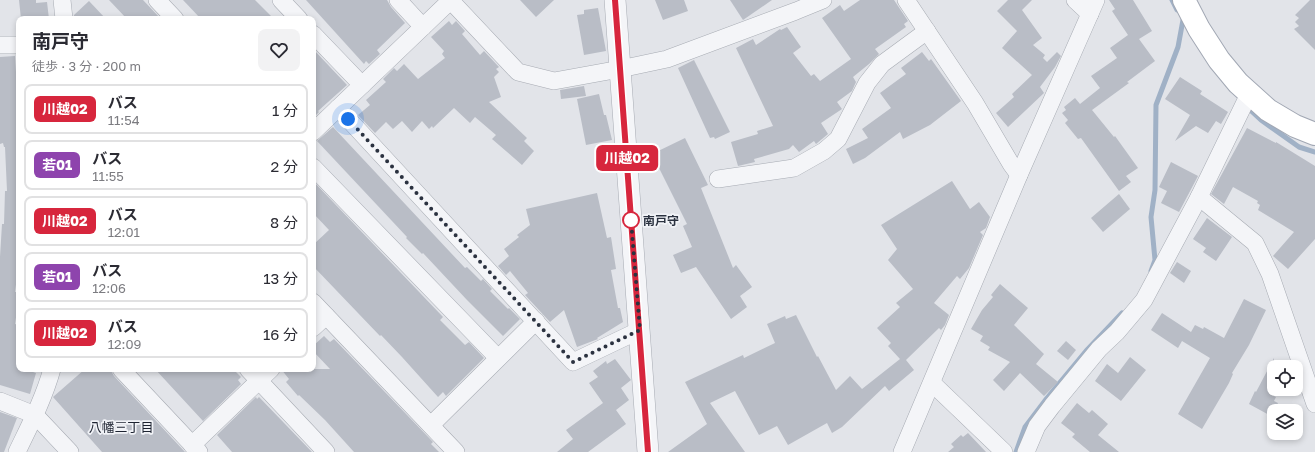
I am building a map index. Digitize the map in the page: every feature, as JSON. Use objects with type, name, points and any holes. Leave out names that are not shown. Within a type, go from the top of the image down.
[{"type":"main road","points":[[1184,0],[1199,29],[1219,60],[1238,83],[1250,92],[1268,110],[1295,126],[1315,134]]},
{"type":"street","points":[[62,0],[64,16]]},
{"type":"street","points":[[157,0],[172,16]]},
{"type":"street","points":[[281,0],[296,16]]},
{"type":"street","points":[[398,0],[423,26]]},
{"type":"street","points":[[316,129],[451,0],[518,72],[554,81],[667,59],[823,0]]},
{"type":"street","points":[[615,0],[648,452]]},
{"type":"street","points":[[906,0],[975,104],[1019,175]]},
{"type":"street","points":[[902,452],[1019,175],[1093,7],[1075,0]]},
{"type":"street","points":[[718,179],[794,168],[824,152],[838,139],[867,83],[882,64],[927,31]]},
{"type":"street","points":[[316,37],[362,85]]},
{"type":"street","points":[[0,45],[16,45]]},
{"type":"street","points":[[1026,452],[1038,426],[1052,406],[1099,349],[1117,332],[1144,300],[1199,197],[1250,92]]},
{"type":"street","points":[[338,108],[573,362],[640,330]]},
{"type":"street","points":[[316,170],[498,358]]},
{"type":"street","points":[[1199,197],[1255,243],[1270,274],[1315,404]]},
{"type":"street","points":[[316,305],[456,452]]},
{"type":"street","points":[[316,325],[326,316]]},
{"type":"street","points":[[431,426],[536,321]]},
{"type":"street","points":[[17,452],[48,383],[51,372]]},
{"type":"street","points":[[123,372],[195,448],[259,373],[326,452]]},
{"type":"street","points":[[932,383],[1004,452]]},
{"type":"street","points":[[0,401],[34,415],[70,452]]},
{"type":"building","points":[[19,0],[36,0],[36,3],[47,2],[49,16],[21,16]]},
{"type":"building","points":[[109,0],[143,0],[158,16],[124,16]]},
{"type":"building","points":[[183,0],[255,0],[271,16],[198,16]]},
{"type":"building","points":[[306,0],[387,0],[405,23],[377,50],[380,54],[369,64],[366,61],[364,64]]},
{"type":"building","points":[[520,0],[554,0],[536,17]]},
{"type":"building","points":[[655,0],[684,0],[688,11],[663,20]]},
{"type":"building","points":[[730,0],[772,0],[743,20]]},
{"type":"building","points":[[860,0],[894,0],[908,21],[904,24],[906,27],[875,49],[879,54],[853,77],[856,82],[852,91],[837,102],[842,109],[821,123],[828,134],[816,144],[814,141],[799,152],[793,145],[789,149],[754,159],[755,162],[738,166],[731,142],[758,134],[757,131],[773,126],[736,48],[753,39],[756,45],[780,29],[781,30],[787,27],[801,47],[793,53],[811,76],[814,74],[820,81],[851,59],[822,18],[840,5],[844,11]]},
{"type":"building","points":[[1008,0],[1032,0],[1022,10],[1042,38],[1033,45],[1045,55],[1043,58],[1047,62],[1057,52],[1061,56],[1055,67],[1040,87],[1044,93],[1008,127],[996,113],[1014,97],[1012,94],[1032,75],[1002,48],[1017,31],[997,11]]},
{"type":"building","points":[[1109,0],[1133,0],[1152,31],[1139,39],[1155,61],[1127,82],[1129,83],[1092,110],[1114,137],[1115,136],[1138,168],[1126,176],[1131,182],[1119,191],[1081,138],[1078,139],[1065,123],[1068,120],[1062,113],[1066,110],[1064,107],[1075,98],[1080,104],[1100,88],[1091,76],[1117,58],[1110,48],[1128,35],[1112,11],[1115,9]]},
{"type":"building","points":[[1310,0],[1315,0],[1315,50],[1294,29],[1299,26],[1295,22],[1299,18],[1295,15]]},
{"type":"building","points":[[89,1],[103,16],[74,16]]},
{"type":"building","points":[[598,8],[606,51],[584,55],[577,15],[584,14],[584,10]]},
{"type":"building","points":[[449,21],[452,25],[456,21],[465,31],[462,34],[480,55],[484,51],[499,67],[496,69],[499,72],[494,77],[501,97],[489,102],[527,138],[524,141],[534,151],[522,165],[492,139],[496,135],[475,117],[470,123],[454,108],[433,128],[432,126],[429,129],[422,121],[412,132],[402,121],[393,129],[386,122],[375,133],[358,115],[370,105],[366,100],[386,82],[383,79],[394,68],[397,71],[404,64],[418,79],[445,58],[442,54],[444,51],[431,37]]},
{"type":"building","points":[[316,52],[347,85],[318,111],[319,112],[316,115]]},
{"type":"building","points":[[922,52],[929,61],[931,59],[961,101],[930,125],[903,139],[900,132],[865,158],[853,164],[846,149],[868,138],[862,129],[891,108],[880,93],[906,74],[901,68]]},
{"type":"building","points":[[15,56],[16,372],[36,373],[30,394],[0,385],[0,257],[2,224],[4,224],[5,191],[7,191],[5,147],[3,143],[0,144],[0,57]]},
{"type":"building","points":[[694,60],[730,132],[715,139],[714,137],[710,138],[678,68]]},
{"type":"building","points":[[1180,77],[1202,91],[1200,94],[1228,112],[1221,124],[1216,121],[1208,133],[1196,126],[1175,141],[1190,115],[1165,99]]},
{"type":"building","points":[[584,86],[586,96],[561,99],[560,90]]},
{"type":"building","points":[[599,94],[612,140],[586,145],[577,99]]},
{"type":"building","points":[[333,127],[465,268],[467,267],[481,281],[483,279],[492,289],[490,291],[520,319],[503,336],[423,253],[422,254],[406,238],[407,237],[317,141]]},
{"type":"building","points":[[1247,128],[1276,142],[1315,166],[1315,239],[1288,269],[1273,256],[1294,232],[1258,210],[1260,205],[1257,203],[1258,201],[1233,187],[1224,204],[1211,194]]},
{"type":"building","points":[[685,138],[708,185],[701,188],[733,268],[736,265],[752,287],[740,296],[747,307],[731,319],[696,267],[681,273],[673,255],[692,247],[683,226],[687,224],[652,154]]},
{"type":"building","points":[[1171,162],[1198,176],[1179,212],[1161,203],[1167,191],[1159,187]]},
{"type":"building","points":[[952,181],[970,209],[979,202],[990,217],[986,228],[980,232],[983,235],[969,268],[960,279],[957,276],[934,303],[949,315],[941,330],[939,328],[906,360],[914,370],[889,391],[885,386],[842,427],[832,433],[827,423],[788,445],[777,426],[759,435],[735,391],[710,403],[745,452],[668,452],[707,424],[685,382],[743,355],[744,358],[775,343],[767,324],[785,316],[786,319],[796,315],[817,357],[818,356],[836,390],[850,376],[862,389],[900,359],[888,346],[891,343],[877,328],[900,307],[896,303],[913,289],[888,260],[897,249],[881,225]]},
{"type":"building","points":[[316,184],[443,317],[440,320],[465,345],[469,342],[484,358],[446,396],[443,392],[438,397],[402,357],[316,269],[316,242],[329,230],[316,216]]},
{"type":"building","points":[[597,193],[607,238],[611,237],[616,269],[611,270],[618,308],[620,308],[623,322],[597,338],[598,339],[577,347],[564,310],[550,322],[525,295],[528,293],[510,271],[506,275],[498,266],[509,256],[504,249],[519,237],[517,235],[530,225],[526,209]]},
{"type":"building","points":[[1119,194],[1130,209],[1103,232],[1091,218]]},
{"type":"building","points":[[1207,218],[1232,237],[1216,261],[1203,252],[1206,248],[1193,239]]},
{"type":"building","points":[[1177,262],[1191,271],[1184,283],[1170,273]]},
{"type":"building","points":[[1000,284],[1028,308],[1014,325],[1044,354],[1036,364],[1058,382],[1044,396],[1020,373],[1004,391],[993,380],[1010,362],[988,350],[990,347],[980,341],[983,336],[971,329],[982,310],[993,297],[991,295]]},
{"type":"building","points":[[1244,299],[1266,310],[1249,345],[1232,373],[1233,374],[1229,383],[1202,429],[1178,414],[1210,358],[1182,341],[1178,348],[1151,330],[1162,313],[1191,332],[1195,325],[1203,329],[1204,327],[1224,338]]},
{"type":"building","points":[[324,336],[330,342],[334,339],[433,442],[431,444],[439,452],[354,452],[325,420],[299,395],[298,396],[286,382],[289,379],[283,372],[316,372],[316,369],[330,369],[316,354],[316,343]]},
{"type":"building","points":[[1066,341],[1076,350],[1068,360],[1057,351]]},
{"type":"building","points":[[1130,357],[1146,370],[1121,401],[1095,381],[1107,364],[1118,373]]},
{"type":"building","points":[[615,359],[631,380],[621,388],[629,400],[616,410],[626,424],[588,452],[557,452],[573,439],[566,430],[603,403],[589,383],[598,377],[593,371],[606,361],[607,364]]},
{"type":"building","points":[[1267,371],[1267,396],[1276,397],[1274,401],[1278,403],[1267,404],[1267,414],[1249,404],[1255,391],[1256,392]]},
{"type":"building","points":[[82,372],[112,372],[185,452],[102,452],[53,397]]},
{"type":"building","points":[[158,372],[236,372],[241,377],[238,380],[241,384],[203,421]]},
{"type":"building","points":[[256,397],[257,399],[259,397],[312,452],[232,452],[217,435]]},
{"type":"building","points":[[1077,403],[1089,413],[1092,410],[1108,424],[1098,435],[1119,452],[1090,452],[1072,437],[1075,434],[1061,423]]},
{"type":"building","points":[[0,412],[17,418],[4,452],[0,452]]},
{"type":"building","points":[[968,433],[986,452],[948,452],[954,447],[951,444],[961,435],[963,437]]},
{"type":"waterway","points":[[1172,0],[1177,10]]},
{"type":"waterway","points":[[1151,271],[1155,260],[1151,217],[1155,190],[1156,105],[1178,47],[1183,20]]},
{"type":"waterway","points":[[1247,107],[1261,120],[1299,147],[1315,152]]},
{"type":"waterway","points":[[1016,452],[1025,427],[1047,398],[1086,351],[1122,313]]},
{"type":"bus line","name":"川越02","points":[[615,0],[648,452]]},
{"type":"place","name":"南戸守","points":[[631,220]]},
{"type":"district","name":"八幡三丁目","points":[[121,427]]},
{"type":"route","points":[[348,119],[573,362],[640,330],[631,220]]}]
